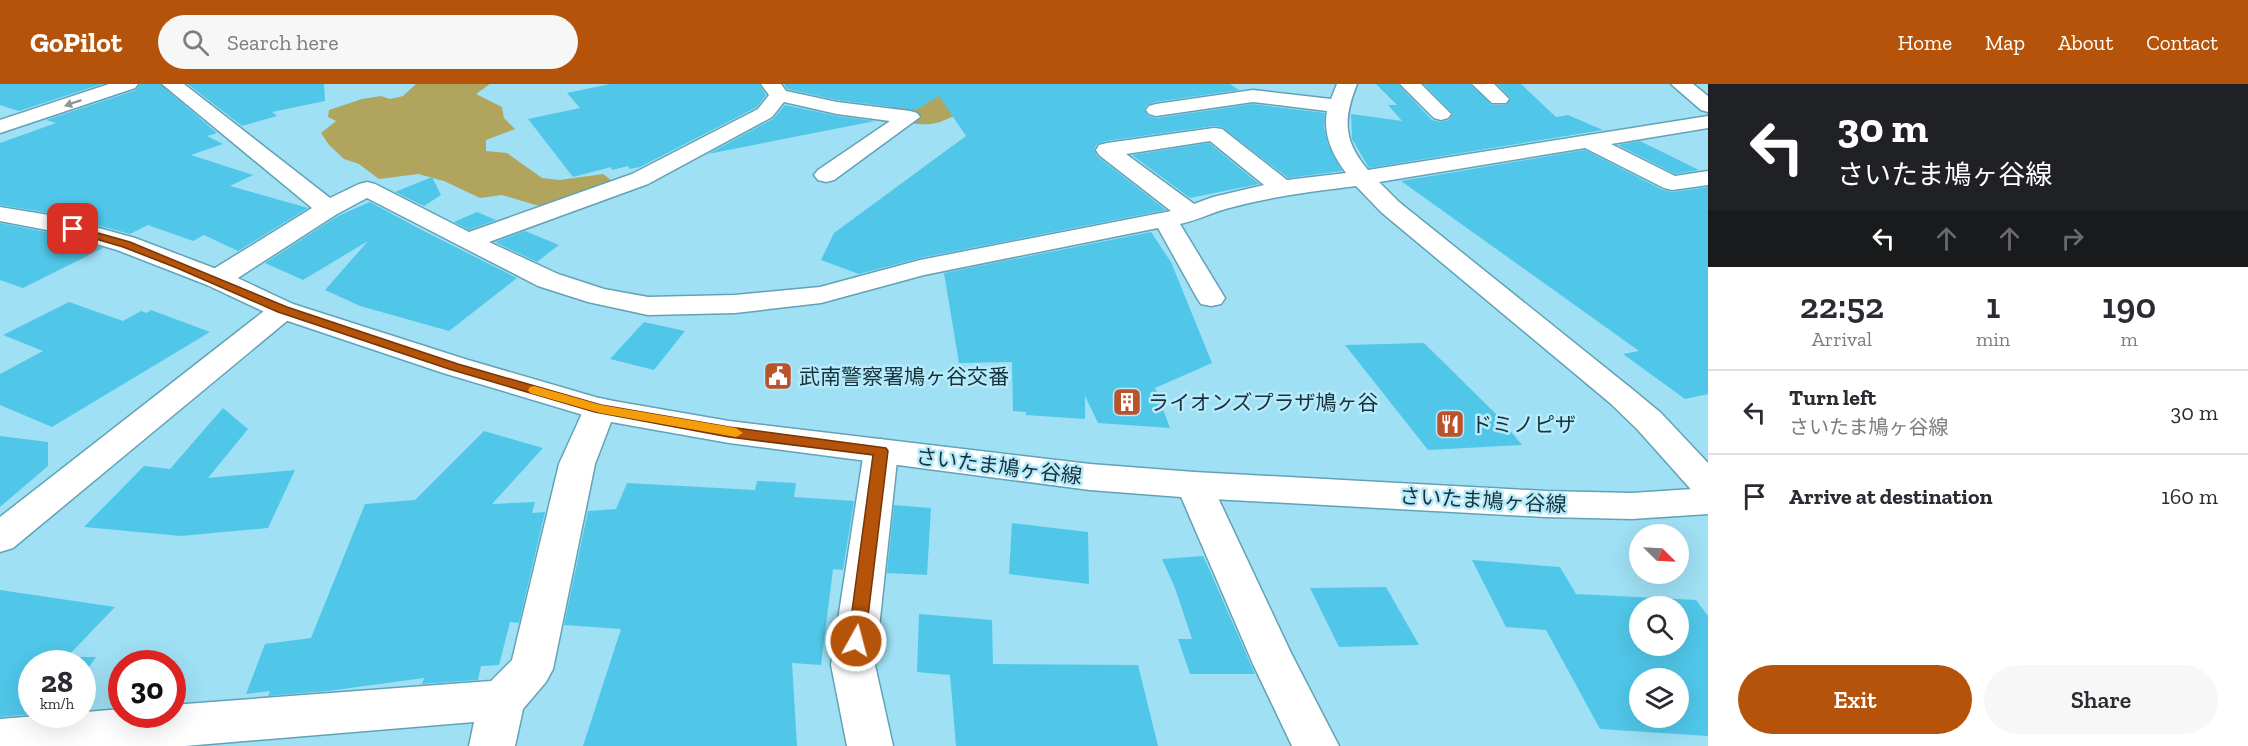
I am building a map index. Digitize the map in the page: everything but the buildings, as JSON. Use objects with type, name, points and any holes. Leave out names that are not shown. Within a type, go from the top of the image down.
[{"type":"street","points":[[0,127],[128,84]]},
{"type":"street","points":[[172,84],[328,209]]},
{"type":"street","points":[[1410,84],[1441,114]]},
{"type":"street","points":[[1482,84],[1499,99]]},
{"type":"street","points":[[1681,84],[1708,106]]},
{"type":"street","points":[[467,241],[640,179],[765,113],[775,89],[837,108],[910,117],[826,175]]},
{"type":"street","points":[[1156,110],[1253,96],[1342,95],[1335,115],[1336,141],[1362,178],[1390,207],[1621,396],[1657,430],[1708,485]]},
{"type":"street","points":[[217,279],[328,209],[367,189],[548,280],[598,296],[648,306],[735,304],[821,295],[920,268],[1191,214],[1222,202],[1282,188],[1362,178],[1708,122]]},
{"type":"street","points":[[1191,214],[1100,144],[1214,134],[1282,188]]},
{"type":"street","points":[[1589,142],[1671,183],[1708,178]]},
{"type":"street","name":"さいたま鳩ヶ谷線","points":[[0,214],[55,224],[126,244],[217,279],[283,310],[454,366],[600,409],[729,432],[1090,477],[1194,485],[1545,504],[1632,506],[1708,501]]},
{"type":"street","points":[[1165,219],[1211,298]]},
{"type":"street","points":[[0,538],[283,310]]},
{"type":"street","points":[[492,746],[502,700],[531,669],[577,464],[600,409]]},
{"type":"street","points":[[870,746],[854,665],[881,451]]},
{"type":"street","points":[[1194,485],[1275,664],[1316,746]]},
{"type":"street","points":[[0,740],[502,700]]},
{"type":"shaded area","points":[[416,84],[490,84],[476,94],[502,107],[504,118],[515,129],[486,140],[486,151],[507,153],[542,178],[560,180],[603,174],[612,181],[570,198],[539,206],[502,195],[480,198],[444,181],[418,174],[379,179],[359,164],[344,159],[329,145],[321,133],[336,121],[328,117],[329,110],[362,99],[381,96],[390,99],[403,96]]},
{"type":"shaded area","points":[[935,84],[963,117],[952,117],[929,124],[911,123],[895,120],[894,109],[884,104]]},
{"type":"slow traffic","points":[[534,390],[600,409],[736,433]]},
{"type":"place","name":"武南警察署鳩ヶ谷交番","points":[[778,376]]},
{"type":"place","name":"ライオンズプラザ鳩ヶ谷","points":[[1127,402]]},
{"type":"place","name":"ドミノピザ","points":[[1450,424]]},
{"type":"route","points":[[73,229],[126,244],[181,265],[283,310],[454,366],[600,409],[729,432],[881,451],[856,641]]}]
